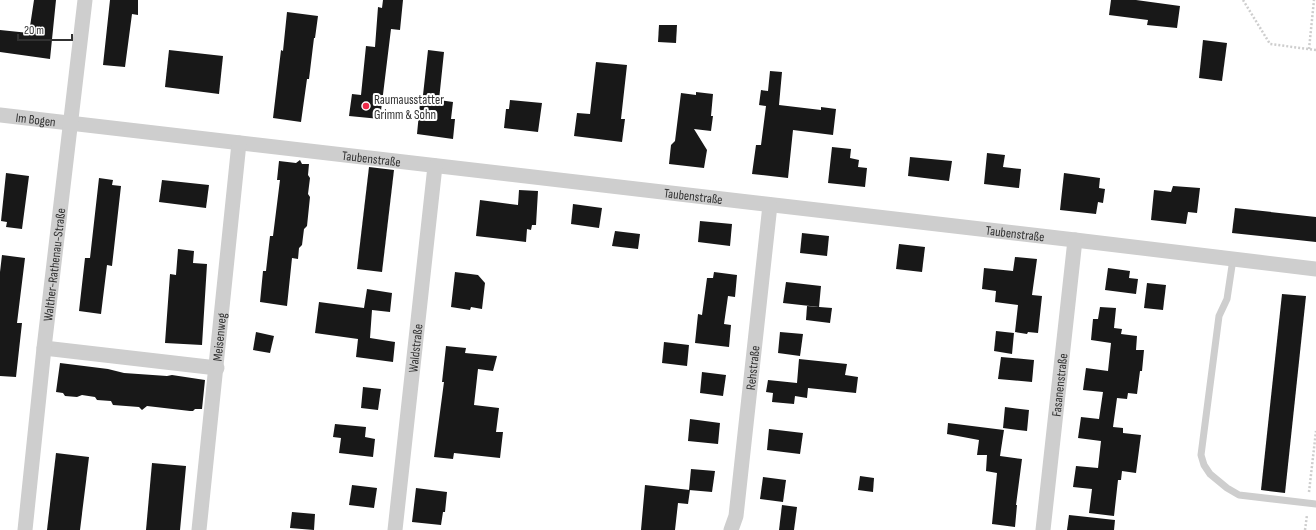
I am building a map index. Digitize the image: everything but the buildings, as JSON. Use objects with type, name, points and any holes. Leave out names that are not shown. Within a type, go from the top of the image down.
[{"type":"street","name":"Walther-Rathenau-Straße","points":[[25,530],[44,348],[85,0]]},
{"type":"street","name":"Im Bogen","points":[[0,115],[71,122]]},
{"type":"street","name":"Taubenstraße","points":[[71,122],[1316,269]]},
{"type":"street","name":"Meisenweg","points":[[200,530],[239,143]]},
{"type":"street","name":"Waldstraße","points":[[394,530],[435,166]]},
{"type":"street","name":"Rehstraße","points":[[732,530],[736,516],[770,205]]},
{"type":"street","name":"Fasanenstraße","points":[[1043,530],[1074,240]]},
{"type":"street","points":[[44,348],[217,368]]},
{"type":"lane","points":[[1233,259],[1227,299],[1219,316],[1202,455],[1204,465],[1210,474],[1227,488],[1239,495],[1316,504]]},
{"type":"path","points":[[1243,0],[1270,44],[1316,50]]},
{"type":"path","points":[[1309,49],[1314,0]]},
{"type":"path","points":[[1305,530],[1316,431]]},
{"type":"place","name":"Raumausstatter Grimm & Sohn","points":[[366,106]]}]
